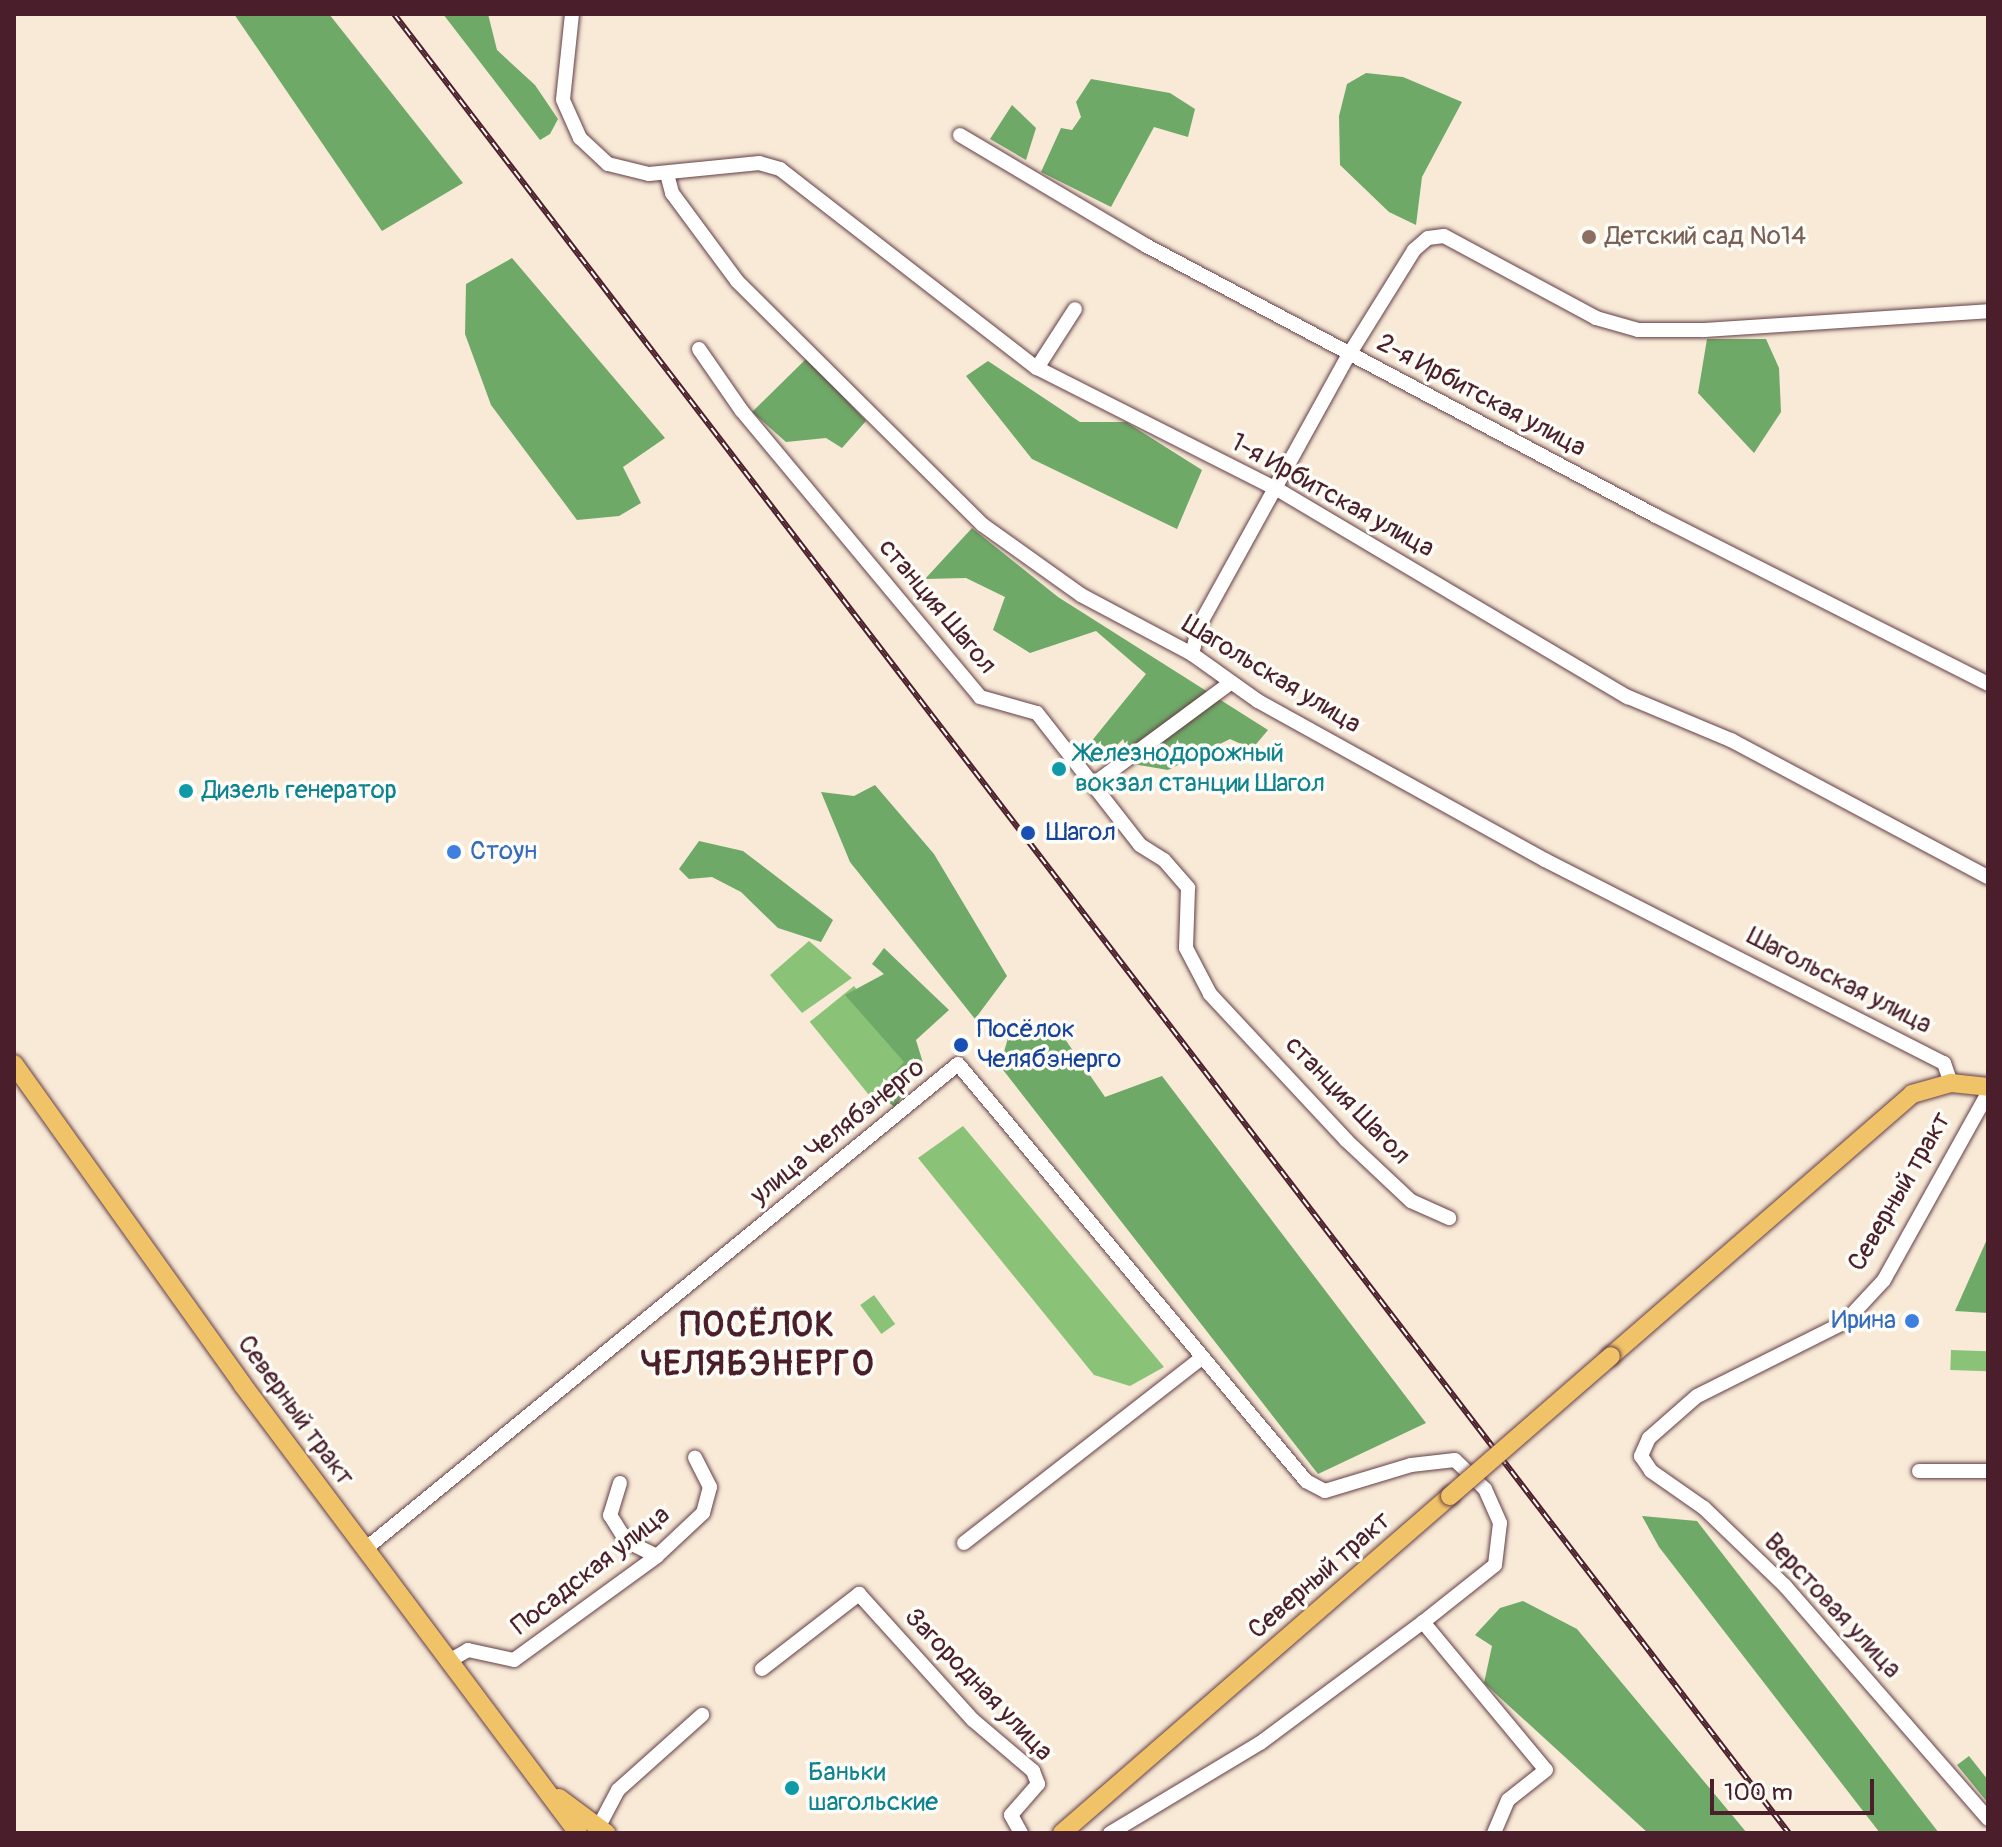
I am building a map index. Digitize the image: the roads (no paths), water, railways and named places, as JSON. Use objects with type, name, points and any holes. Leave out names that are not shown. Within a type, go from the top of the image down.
[{"type":"main road","name":"Северный тракт","points":[[14,1064],[364,1550],[578,1833]]},
{"type":"main road","points":[[1951,1083],[1988,1090]]},
{"type":"main road","name":"Северный тракт","points":[[1062,1833],[1896,1105],[1931,1086],[1951,1083]]},
{"type":"main road","name":"Северный тракт","points":[[542,1784],[602,1830]]},
{"type":"street","name":"1-я Ирбитская улица","points":[[572,14],[563,100],[580,138],[608,164],[634,173],[667,174],[759,163],[780,169],[1037,368],[1277,489],[1628,697],[1731,740],[1988,877]]},
{"type":"street","name":"2-я Ирбитская улица","points":[[960,135],[1147,246],[1988,684]]},
{"type":"street","name":"Шагольская улица","points":[[667,174],[672,193],[737,281],[983,525],[1081,595],[1192,654],[1230,683],[1545,860],[1865,1018],[1944,1063],[1951,1083]]},
{"type":"street","points":[[1192,654],[1199,626],[1350,353],[1414,250],[1437,235],[1596,318],[1638,330],[1988,311]]},
{"type":"street","points":[[1037,368],[1075,309]]},
{"type":"street","name":"станция Шагол","points":[[699,349],[742,411],[980,697],[1037,713],[1095,783],[1140,845],[1164,860],[1188,888],[1186,948],[1210,994],[1346,1140],[1411,1201],[1449,1218]]},
{"type":"street","points":[[1095,783],[1230,683]]},
{"type":"street","name":"улица Челябэнерго","points":[[364,1550],[958,1064],[1306,1481],[1325,1491],[1437,1459],[1455,1460],[1468,1468],[1497,1513],[1498,1556],[1495,1565],[1423,1622]]},
{"type":"street","name":"Северный тракт","points":[[1649,1438],[1697,1396],[1845,1322],[1884,1280],[1988,1090]]},
{"type":"street","points":[[964,1543],[1202,1358]]},
{"type":"street","name":"Верстовая улица","points":[[1649,1438],[1641,1456],[1645,1464],[1704,1508],[1785,1586],[1988,1819]]},
{"type":"street","name":"Посадская улица","points":[[449,1661],[468,1650],[514,1660],[657,1556],[703,1513],[710,1487],[695,1458]]},
{"type":"street","points":[[1919,1471],[1988,1471]]},
{"type":"street","points":[[620,1483],[610,1515],[626,1541],[657,1556]]},
{"type":"street","name":"Загородная улица","points":[[762,1669],[859,1594],[973,1720],[1033,1771],[1038,1784],[1011,1815],[1021,1833]]},
{"type":"street","points":[[1110,1833],[1260,1743],[1423,1622],[1546,1770],[1508,1800],[1494,1833]]},
{"type":"street","points":[[602,1830],[618,1790],[702,1715]]},
{"type":"railway","points":[[394,14],[1789,1833]]},
{"type":"place","name":"Детский сад №14","points":[[1589,237]]},
{"type":"place","name":"Железнодорожный вокзал станции Шагол","points":[[1059,769]]},
{"type":"place","name":"Дизель генератор","points":[[186,791]]},
{"type":"place","name":"Шагол","points":[[1028,833]]},
{"type":"place","name":"Стоун","points":[[454,852]]},
{"type":"place","name":"Посёлок Челябэнерго","points":[[961,1045]]},
{"type":"place","name":"Ирина","points":[[1912,1321]]},
{"type":"place","name":"Баньки шагольские","points":[[792,1788]]},
{"type":"district","name":"ПОСЁЛОК ЧЕЛЯБЭНЕРГО","points":[[758,1344]]}]
